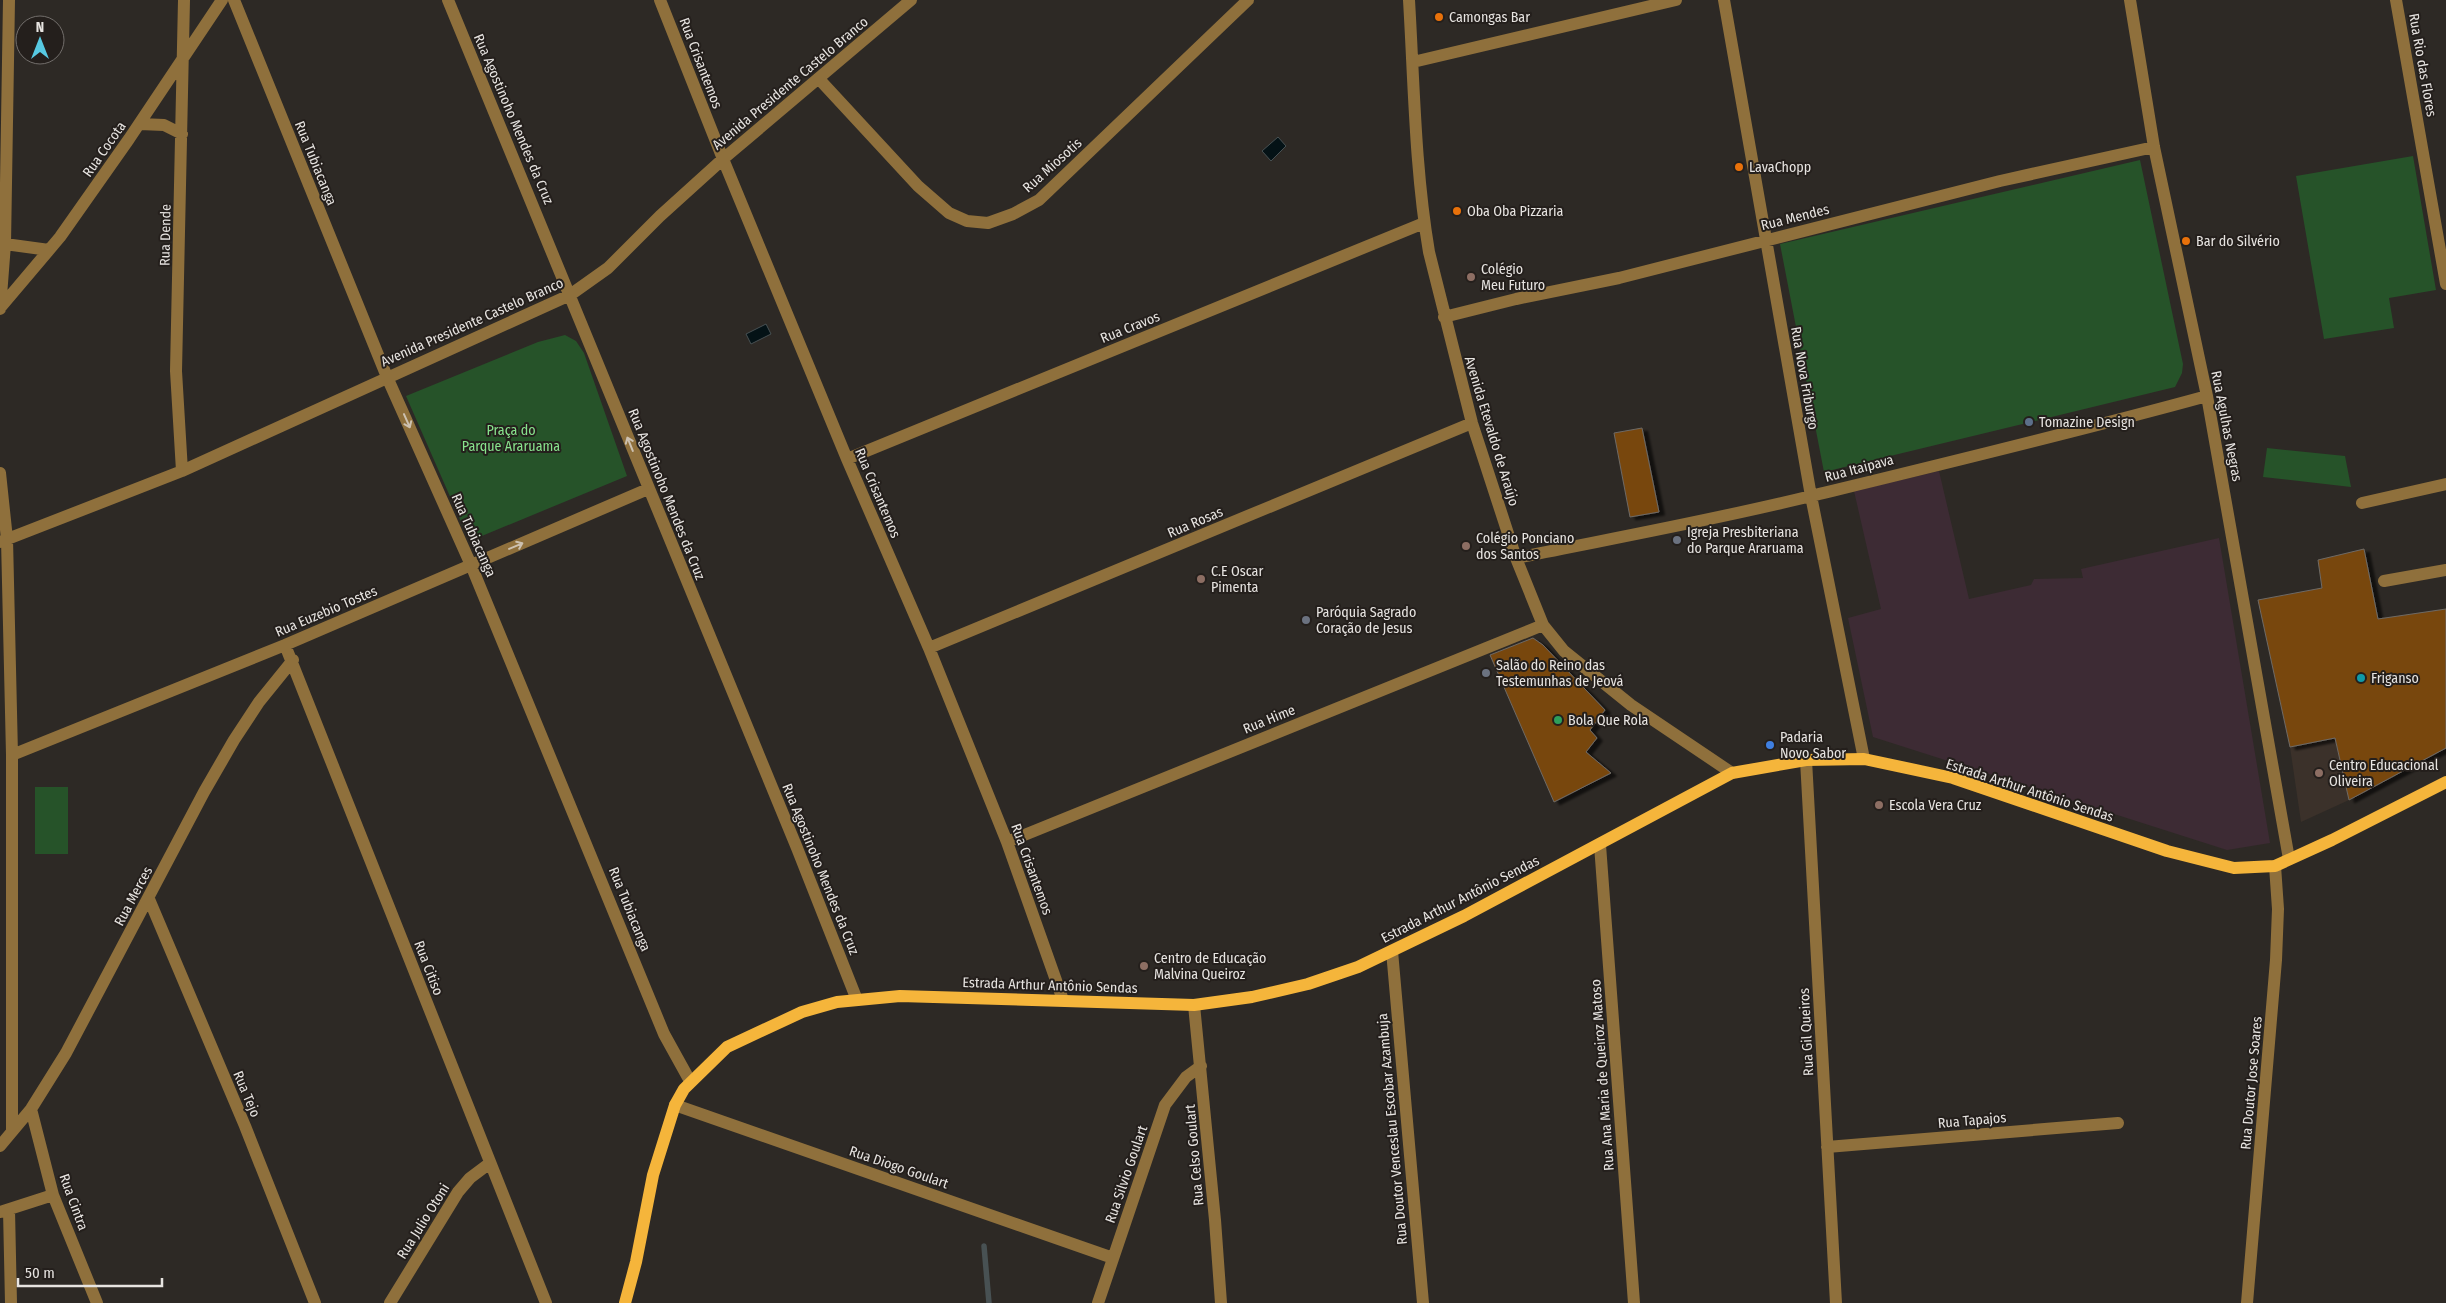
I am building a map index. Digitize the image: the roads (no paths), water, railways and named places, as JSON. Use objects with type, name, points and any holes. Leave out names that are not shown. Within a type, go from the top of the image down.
[{"type":"main road","name":"Estrada Arthur Antônio Sendas","points":[[625,1303],[636,1262],[653,1174],[675,1104],[690,1081],[727,1047],[764,1028],[802,1012],[837,1002],[900,996],[1194,1005],[1252,997],[1308,984],[1358,967],[1392,951],[1600,845],[1732,773],[1806,760],[1864,759],[1952,778],[2167,852],[2234,868],[2275,866],[2332,840],[2446,782]]},
{"type":"street","points":[[0,308],[5,244],[9,0]]},
{"type":"street","name":"Rua Dende","points":[[182,471],[176,371],[184,0]]},
{"type":"street","name":"Rua Cocota","points":[[0,308],[49,250],[140,124],[222,0]]},
{"type":"street","name":"Rua Tubiacanga","points":[[234,0],[387,377],[471,565],[664,1034],[690,1081]]},
{"type":"street","name":"Rua Agostinoho Mendes da Cruz","points":[[448,0],[648,489],[798,848],[856,1000]]},
{"type":"street","name":"Rua Crisantemos","points":[[660,0],[722,159],[847,459],[929,648],[1007,842],[1063,1000]]},
{"type":"street","name":"Avenida Presidente Castelo Branco","points":[[3,540],[182,471],[570,295],[608,268],[660,216],[722,159],[911,0]]},
{"type":"street","name":"Rua Miosotis","points":[[819,79],[918,186],[949,213],[968,221],[988,223],[1013,214],[1039,200],[1248,0]]},
{"type":"street","name":"Avenida Etevaldo de Araújo","points":[[1409,0],[1424,224],[1444,317],[1472,423],[1516,558],[1543,625],[1564,651],[1631,705],[1732,773]]},
{"type":"street","points":[[1413,62],[1676,0]]},
{"type":"street","name":"Rua Nova Friburgo","points":[[1724,0],[1811,496],[1864,759]]},
{"type":"street","name":"Rua Agulhas Negras","points":[[2130,0],[2154,147],[2207,396],[2289,859]]},
{"type":"street","name":"Rua Rio das Flores","points":[[2396,0],[2446,284]]},
{"type":"street","points":[[140,124],[164,126],[182,134]]},
{"type":"street","name":"Rua Mendes","points":[[1444,317],[1516,299],[1619,278],[2000,182],[2154,147]]},
{"type":"street","name":"Rua Cravos","points":[[847,459],[1424,224]]},
{"type":"street","points":[[5,244],[49,250]]},
{"type":"street","name":"Rua Itaipava","points":[[1516,558],[1811,496],[1912,470],[2056,437],[2207,396]]},
{"type":"street","name":"Rua Rosas","points":[[929,648],[1472,423]]},
{"type":"street","points":[[0,473],[12,755],[12,1129]]},
{"type":"street","points":[[2362,503],[2446,484]]},
{"type":"street","name":"Rua Euzebio Tostes","points":[[12,755],[285,645],[648,489]]},
{"type":"street","points":[[2384,581],[2446,570]]},
{"type":"street","name":"Rua Hime","points":[[1007,842],[1543,625]]},
{"type":"street","name":"Rua Citiso","points":[[285,645],[293,660],[546,1303]]},
{"type":"street","name":"Rua Merces","points":[[0,1146],[12,1129],[31,1109],[66,1053],[204,792],[234,740],[259,702],[293,660]]},
{"type":"street","name":"Rua Gil Queiros","points":[[1806,760],[1836,1303]]},
{"type":"street","name":"Rua Ana Maria de Queiroz Matoso","points":[[1600,845],[1634,1303]]},
{"type":"street","name":"Rua Doutor Jose Soares","points":[[2247,1303],[2276,960],[2278,909],[2275,866]]},
{"type":"street","name":"Rua Tejo","points":[[149,899],[245,1126],[316,1303]]},
{"type":"street","name":"Rua Doutor Venceslau Escobar Azambuja","points":[[1392,951],[1423,1303]]},
{"type":"street","name":"Rua Celso Goulart","points":[[1194,1005],[1221,1303]]},
{"type":"street","name":"Rua Silvio Goulart","points":[[1098,1303],[1165,1106],[1186,1077],[1201,1066]]},
{"type":"street","name":"Rua Diogo Goulart","points":[[675,1104],[1113,1258]]},
{"type":"street","name":"Rua Cintra","points":[[31,1109],[53,1195],[97,1303]]},
{"type":"street","name":"Rua Tapajos","points":[[1827,1147],[2118,1123]]},
{"type":"street","name":"Rua Julio Otoni","points":[[390,1303],[458,1192],[470,1178],[490,1163]]},
{"type":"street","points":[[11,1303],[5,1211],[53,1195]]},
{"type":"waterway","points":[[984,1246],[989,1303]]},
{"type":"place","name":"Camongas Bar","points":[[1439,17]]},
{"type":"place","name":"LavaChopp","points":[[1739,167]]},
{"type":"place","name":"Oba Oba Pizzaria","points":[[1457,211]]},
{"type":"place","name":"Bar do Silvério","points":[[2186,241]]},
{"type":"place","name":"Colégio Meu Futuro","points":[[1471,277]]},
{"type":"place","name":"Tomazine Design","points":[[2029,422]]},
{"type":"place","name":"Igreja Presbiteriana do Parque Araruama","points":[[1677,540]]},
{"type":"place","name":"Colégio Ponciano dos Santos","points":[[1466,546]]},
{"type":"place","name":"C.E Oscar Pimenta","points":[[1201,579]]},
{"type":"place","name":"Paróquia Sagrado Coração de Jesus","points":[[1306,620]]},
{"type":"place","name":"Salão do Reino das Testemunhas de Jeová","points":[[1486,673]]},
{"type":"place","name":"Friganso","points":[[2361,678]]},
{"type":"place","name":"Bola Que Rola","points":[[1558,720]]},
{"type":"place","name":"Padaria Novo Sabor","points":[[1770,745]]},
{"type":"place","name":"Centro Educacional Oliveira","points":[[2319,773]]},
{"type":"place","name":"Escola Vera Cruz","points":[[1879,805]]},
{"type":"place","name":"Centro de Educação Malvina Queiroz","points":[[1144,966]]},
{"type":"park label","name":"Praça do Parque Araruama","points":[[511,438]]}]
